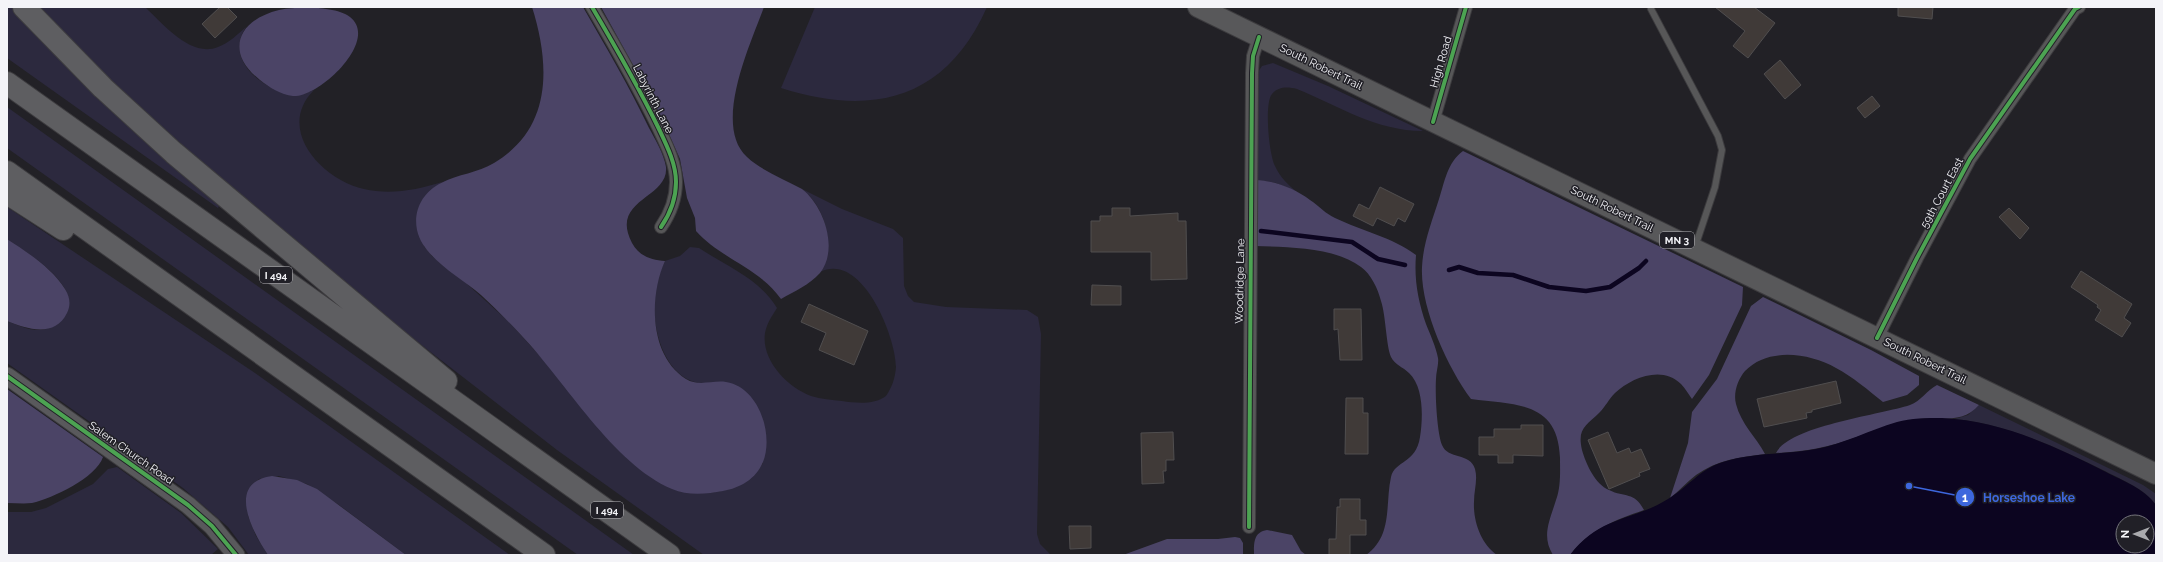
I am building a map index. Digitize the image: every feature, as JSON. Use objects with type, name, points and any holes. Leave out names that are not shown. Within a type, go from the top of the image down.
[{"type":"highway","points":[[24,7],[103,88],[174,153],[391,333],[545,466]]},
{"type":"highway","name":"I 494","points":[[7,83],[669,555]]},
{"type":"highway","points":[[7,172],[544,555]]},
{"type":"highway","points":[[7,193],[286,370]]},
{"type":"main road","name":"South Robert Trail","points":[[1198,7],[2156,474]]},
{"type":"street","name":"Labyrinth Lane","points":[[592,7],[640,92],[664,141],[675,168],[676,188],[673,202],[661,227]]},
{"type":"street","name":"High Road","points":[[1433,122],[1466,7]]},
{"type":"street","name":"59th Court East","points":[[1877,338],[1916,258],[1970,159],[2075,10],[2079,7]]},
{"type":"street","name":"Woodridge Lane","points":[[1249,527],[1252,73],[1253,56],[1259,37]]},
{"type":"street","name":"Salem Church Road","points":[[7,376],[188,505],[216,530],[236,555]]},
{"type":"lane","points":[[1651,9],[1718,136],[1722,150],[1715,187],[1694,249]]},
{"type":"shaded area","points":[[7,7],[12,7],[26,23],[220,204],[218,208],[7,58]]},
{"type":"shaded area","points":[[36,7],[145,7],[178,38],[198,48],[208,49],[218,47],[226,43],[246,27],[240,41],[241,55],[247,68],[258,79],[271,87],[286,92],[300,93],[314,90],[303,105],[299,121],[302,136],[309,151],[319,164],[348,184],[374,191],[403,191],[442,182],[424,197],[424,246],[432,256],[466,283],[509,322],[549,366],[608,439],[679,491],[703,493],[726,490],[747,480],[763,463],[725,382],[701,384],[686,378],[676,370],[662,347],[657,333],[654,305],[656,285],[665,261],[680,256],[690,247],[699,248],[752,281],[770,298],[777,308],[767,326],[765,343],[771,362],[785,379],[802,392],[811,396],[865,403],[876,401],[886,396],[892,386],[896,367],[890,337],[874,300],[863,285],[850,274],[835,269],[820,272],[828,251],[826,228],[817,206],[802,189],[842,209],[893,229],[903,238],[904,286],[908,296],[914,302],[946,307],[1027,310],[1038,317],[1041,334],[1037,534],[1040,544],[1051,555],[704,555],[557,450],[397,326],[151,120]]},
{"type":"shaded area","points":[[306,7],[329,9],[346,14],[357,27],[357,39],[352,53],[330,78],[317,88],[304,94],[293,96],[280,92],[260,80],[242,59],[239,48],[245,29],[254,21],[282,9]]},
{"type":"shaded area","points":[[532,7],[583,7],[625,82],[661,152],[666,167],[664,178],[659,186],[633,208],[628,217],[627,228],[632,243],[638,251],[655,260],[665,261],[656,291],[656,324],[659,341],[665,356],[674,369],[686,379],[696,383],[726,382],[738,386],[755,402],[761,414],[765,426],[766,439],[766,451],[763,462],[752,478],[735,488],[704,494],[691,494],[672,489],[650,477],[630,461],[610,441],[591,420],[538,354],[516,330],[481,295],[434,258],[421,240],[417,230],[417,215],[421,202],[429,191],[454,177],[481,169],[494,163],[513,149],[527,132],[537,113],[542,93],[542,50]]},
{"type":"shaded area","points":[[601,7],[764,7],[751,41],[738,84],[734,105],[733,125],[737,143],[747,157],[766,171],[802,189],[817,206],[822,217],[828,240],[826,263],[820,273],[802,288],[781,299],[762,279],[706,241],[696,231],[695,218],[687,198],[680,159],[660,114]]},
{"type":"shaded area","points":[[815,7],[987,7],[970,38],[950,63],[928,81],[903,93],[875,100],[846,101],[814,97],[781,88]]},
{"type":"shaded area","points":[[1273,63],[1328,86],[1423,131],[1389,127],[1358,116],[1297,89],[1281,88],[1272,94],[1270,99],[1268,108],[1269,141],[1273,160],[1279,174],[1287,184],[1297,192],[1276,183],[1256,180],[1258,72],[1262,66]]},
{"type":"shaded area","points":[[7,107],[634,555],[578,555],[7,148]]},
{"type":"shaded area","points":[[1463,151],[1743,287],[1742,305],[1709,375],[1692,399],[1681,384],[1673,378],[1665,375],[1647,376],[1629,383],[1615,393],[1602,410],[1584,428],[1581,437],[1582,450],[1595,478],[1609,490],[1633,497],[1644,510],[1613,522],[1594,532],[1577,546],[1570,555],[1553,555],[1549,548],[1547,535],[1549,521],[1558,495],[1560,479],[1560,458],[1557,439],[1552,426],[1543,416],[1532,409],[1518,405],[1471,399],[1444,354],[1430,318],[1425,300],[1422,267],[1426,241],[1447,173],[1453,161]]},
{"type":"shaded area","points":[[1256,180],[1271,182],[1292,189],[1345,223],[1397,243],[1416,255],[1416,281],[1419,298],[1423,315],[1438,358],[1436,394],[1440,439],[1445,450],[1449,453],[1469,460],[1475,469],[1475,517],[1482,538],[1497,555],[1366,555],[1375,547],[1384,529],[1389,487],[1393,472],[1410,457],[1418,446],[1422,421],[1420,394],[1414,379],[1391,357],[1380,296],[1374,282],[1365,270],[1350,260],[1338,255],[1310,249],[1255,246]]},
{"type":"shaded area","points":[[7,207],[255,373],[510,555],[406,555],[339,505],[307,484],[279,476],[259,479],[249,489],[247,495],[248,516],[256,536],[268,555],[249,555],[228,527],[183,488],[7,363],[7,321],[31,329],[47,329],[59,322],[64,316],[67,310],[68,296],[60,281],[54,274],[31,255],[7,239]]},
{"type":"shaded area","points":[[7,239],[46,267],[60,281],[67,292],[69,307],[67,313],[62,321],[55,326],[48,329],[32,329],[7,321]]},
{"type":"shaded area","points":[[1763,297],[1871,350],[1919,376],[1919,385],[1907,395],[1883,402],[1848,375],[1825,363],[1801,356],[1789,355],[1765,358],[1754,363],[1740,378],[1735,400],[1741,418],[1765,454],[1738,458],[1712,466],[1696,475],[1670,498],[1688,443],[1692,412],[1717,379],[1751,306]]},
{"type":"shaded area","points":[[1937,385],[1979,405],[1973,411],[1959,417],[1911,420],[1887,426],[1847,441],[1827,446],[1807,450],[1776,453],[1784,444],[1798,436],[1816,429],[1910,405]]},
{"type":"shaded area","points":[[7,389],[103,457],[99,465],[73,486],[51,497],[32,503],[7,503]]},
{"type":"shaded area","points":[[1979,405],[2143,485],[2156,494],[2156,505],[2146,494],[2133,485],[2051,446],[2032,438],[1994,426],[1955,419],[1968,415]]},
{"type":"shaded area","points":[[1942,418],[1964,420],[2006,429],[2066,453],[2139,489],[2156,505],[2156,555],[1570,555],[1593,533],[1605,526],[1641,512],[1668,499],[1715,465],[1734,459],[1757,455],[1826,447],[1897,422],[1913,419]]},
{"type":"shaded area","points":[[117,467],[181,513],[218,549],[211,555],[7,555],[7,512],[31,512],[46,508],[93,484],[108,469]]},
{"type":"shaded area","points":[[272,476],[297,480],[317,489],[406,555],[268,555],[250,522],[246,498],[249,488],[258,480]]},
{"type":"shaded area","points":[[1267,530],[1292,535],[1301,551],[1306,555],[1254,555],[1255,539],[1259,533]]},
{"type":"shaded area","points":[[1235,537],[1240,538],[1243,543],[1243,555],[1123,555],[1167,539],[1218,539]]},
{"type":"building","points":[[220,7],[227,7],[237,17],[215,38],[202,24]]},
{"type":"building","points":[[1715,7],[1754,7],[1775,23],[1748,58],[1733,46],[1745,31]]},
{"type":"building","points":[[1898,7],[1933,7],[1932,19],[1898,16]]},
{"type":"building","points":[[1780,60],[1801,85],[1785,99],[1764,74]]},
{"type":"building","points":[[1872,96],[1880,106],[1865,118],[1857,108]]},
{"type":"building","points":[[1380,187],[1414,204],[1405,222],[1398,218],[1394,226],[1377,218],[1373,226],[1353,216],[1359,204],[1369,209]]},
{"type":"building","points":[[1112,208],[1130,208],[1130,216],[1178,213],[1178,221],[1186,221],[1187,279],[1151,280],[1151,252],[1091,252],[1091,221],[1100,221],[1100,216],[1112,216]]},
{"type":"building","points":[[2009,208],[2029,228],[2020,239],[1999,217]]},
{"type":"building","points":[[2081,271],[2132,304],[2124,318],[2131,323],[2122,337],[2095,320],[2101,310],[2097,307],[2098,305],[2071,287]]},
{"type":"building","points":[[1092,285],[1121,286],[1121,305],[1091,305]]},
{"type":"building","points":[[809,304],[868,331],[854,365],[819,350],[826,333],[801,322]]},
{"type":"building","points":[[1334,309],[1361,309],[1362,360],[1340,360],[1338,329],[1334,330]]},
{"type":"building","points":[[1836,381],[1841,403],[1812,410],[1812,412],[1806,413],[1807,418],[1764,427],[1757,399]]},
{"type":"building","points":[[1346,398],[1363,398],[1363,413],[1368,413],[1368,454],[1345,454]]},
{"type":"building","points":[[1521,425],[1543,425],[1543,456],[1513,455],[1513,463],[1498,463],[1498,455],[1479,455],[1479,437],[1494,437],[1494,429],[1521,429]]},
{"type":"building","points":[[1173,432],[1174,460],[1166,460],[1166,471],[1163,471],[1164,483],[1142,484],[1141,433]]},
{"type":"building","points":[[1608,432],[1617,453],[1629,448],[1631,453],[1641,449],[1650,469],[1639,473],[1640,476],[1609,489],[1588,440]]},
{"type":"building","points":[[1340,499],[1360,499],[1360,520],[1366,520],[1366,535],[1350,535],[1350,555],[1329,555],[1329,539],[1336,539],[1337,507],[1340,507]]},
{"type":"building","points":[[1069,526],[1091,526],[1091,548],[1070,549]]},
{"type":"waterway","points":[[1261,231],[1352,242],[1378,259],[1405,265]]},
{"type":"waterway","points":[[1449,270],[1459,267],[1478,273],[1513,275],[1549,287],[1586,291],[1610,287],[1639,268],[1646,261]]},
{"type":"cycle path","points":[[592,7],[642,96],[670,154],[676,175],[675,194],[670,211],[661,227]]},
{"type":"cycle path","points":[[1433,122],[1466,7]]},
{"type":"cycle path","points":[[1877,338],[1917,258],[1970,159],[2075,9],[2079,7]]},
{"type":"cycle path","points":[[1249,527],[1252,73],[1253,56],[1259,37]]},
{"type":"cycle path","points":[[7,376],[188,505],[212,526],[236,555]]},
{"type":"place","name":"Horseshoe Lake","points":[[1909,486]]}]
